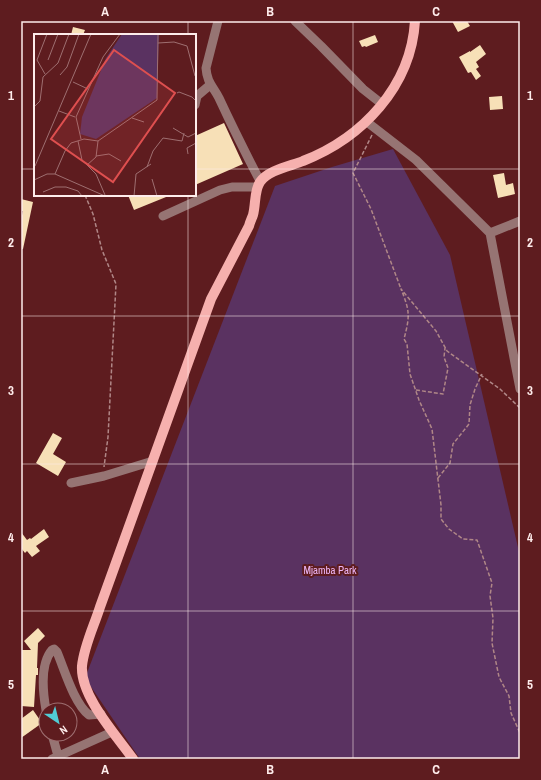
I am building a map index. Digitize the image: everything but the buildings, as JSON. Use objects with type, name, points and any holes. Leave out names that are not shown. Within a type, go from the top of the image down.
[{"type":"main road","points":[[133,759],[112,732],[87,693],[82,679],[82,666],[85,650],[211,299],[249,226],[259,184],[272,173],[324,152],[352,134],[371,125],[382,104],[392,91],[407,59],[415,28],[415,21]]},
{"type":"street","points":[[163,216],[220,190],[259,184],[217,95],[210,85],[207,75],[206,68],[218,21]]},
{"type":"street","points":[[295,21],[362,89],[382,104]]},
{"type":"street","points":[[196,100],[197,96],[210,85]]},
{"type":"street","points":[[371,125],[416,160],[490,233],[520,389]]},
{"type":"street","points":[[490,233],[520,221]]},
{"type":"street","points":[[71,484],[104,476],[153,461]]},
{"type":"street","points":[[45,702],[43,692],[45,665],[49,653],[54,649],[57,652],[77,700],[84,711],[89,715],[101,714]]},
{"type":"street","points":[[53,742],[55,758],[112,732]]},
{"type":"path","points":[[371,125],[353,173],[371,209],[408,306],[409,319],[404,339],[407,344],[410,374],[418,400],[432,429],[441,519],[449,529],[463,539],[477,540],[492,583],[490,596],[493,618],[492,643],[499,677],[508,696],[511,713],[520,733]]},
{"type":"path","points":[[85,196],[93,214],[102,250],[116,284],[108,437],[104,476]]},
{"type":"path","points":[[401,289],[436,332],[447,351],[500,388],[520,408]]},
{"type":"path","points":[[416,390],[443,394],[448,368],[444,357],[445,348]]},
{"type":"path","points":[[437,478],[450,463],[453,444],[470,424],[470,405],[482,374]]},
{"type":"green space","name":"Mjamba Park","points":[[393,149],[450,255],[520,556],[520,759],[140,759],[85,678],[275,186]]}]
